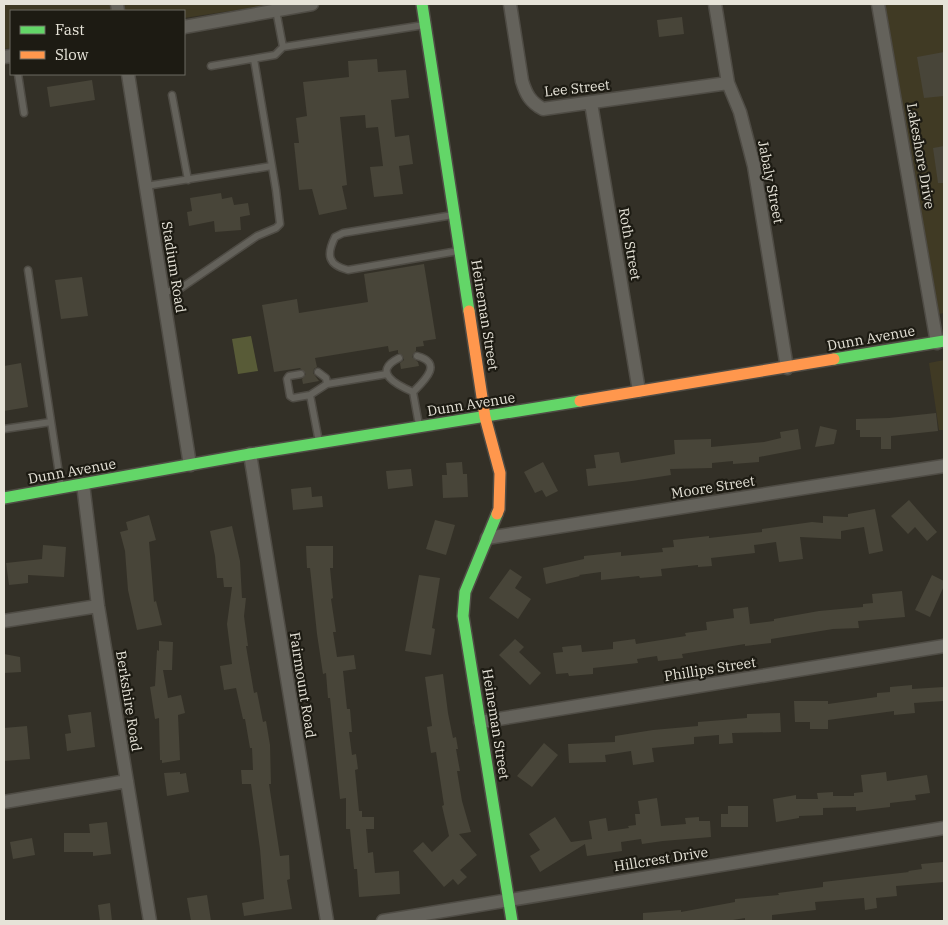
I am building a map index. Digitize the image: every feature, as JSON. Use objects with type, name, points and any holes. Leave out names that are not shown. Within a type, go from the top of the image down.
[{"type":"main road","name":"Heineman Street","points":[[422,4],[486,418],[500,473],[499,509],[465,592],[463,616],[512,921]]},
{"type":"main road","name":"Dunn Avenue","points":[[4,498],[250,454],[486,418],[941,342]]},
{"type":"street","points":[[185,27],[312,4]]},
{"type":"street","name":"Lee Street","points":[[510,4],[525,93],[533,104],[543,109],[728,83]]},
{"type":"street","name":"Jabaly Street","points":[[715,4],[728,83],[740,112],[754,166],[786,368]]},
{"type":"street","name":"Lakeshore Drive","points":[[878,4],[941,342]]},
{"type":"street","name":"Stadium Road","points":[[128,75],[190,465]]},
{"type":"street","name":"Roth Street","points":[[591,103],[639,391]]},
{"type":"street","name":"Fairmount Road","points":[[250,454],[327,921]]},
{"type":"street","name":"Moore Street","points":[[487,538],[944,466]]},
{"type":"street","name":"Berkshire Road","points":[[83,484],[98,606],[150,921]]},
{"type":"street","points":[[4,621],[98,606]]},
{"type":"street","name":"Phillips Street","points":[[480,722],[944,646]]},
{"type":"street","points":[[4,802],[127,781]]},
{"type":"street","name":"Hillcrest Drive","points":[[383,921],[944,828]]},
{"type":"lane","points":[[276,10],[283,47]]},
{"type":"lane","points":[[211,66],[275,55],[283,47],[426,24]]},
{"type":"lane","points":[[162,292],[178,290],[257,236],[276,228],[280,224],[254,59]]},
{"type":"lane","points":[[18,75],[24,112]]},
{"type":"lane","points":[[172,95],[188,180]]},
{"type":"lane","points":[[146,186],[272,166]]},
{"type":"lane","points":[[455,215],[343,233],[335,237],[331,244],[330,260],[337,268],[348,270],[460,250]]},
{"type":"lane","points":[[28,270],[61,488]]},
{"type":"lane","points":[[412,392],[423,383],[430,374],[431,369],[428,360],[417,356]]},
{"type":"lane","points":[[399,358],[388,367],[387,374],[389,379],[398,386],[412,392]]},
{"type":"lane","points":[[318,372],[326,378],[327,384]]},
{"type":"lane","points":[[301,374],[289,376],[287,379],[290,396],[293,398],[310,395],[327,384],[387,374]]},
{"type":"lane","points":[[412,392],[419,428]]},
{"type":"lane","points":[[310,395],[319,443]]},
{"type":"lane","points":[[4,429],[51,422]]},
{"type":"shaded area","points":[[4,4],[276,4],[185,18],[185,10],[10,10],[10,48],[4,49]]},
{"type":"shaded area","points":[[885,4],[944,4],[944,313],[939,314]]},
{"type":"shaded area","points":[[944,360],[944,430],[939,430],[929,363]]},
{"type":"green space","points":[[251,336],[258,371],[238,374],[232,339]]},
{"type":"building","points":[[682,17],[684,34],[659,37],[657,20]]},
{"type":"building","points":[[944,52],[944,96],[924,98],[917,57]]},
{"type":"building","points":[[377,59],[378,72],[406,70],[409,98],[391,100],[395,137],[409,135],[413,164],[399,166],[403,194],[374,197],[370,167],[383,166],[378,127],[366,128],[365,115],[340,117],[347,185],[342,186],[347,209],[319,215],[312,189],[299,190],[294,143],[299,143],[296,118],[307,116],[303,82],[349,77],[348,61]]},
{"type":"building","points":[[92,80],[95,100],[50,107],[47,87]]},
{"type":"building","points":[[944,146],[944,183],[938,183],[933,148]]},
{"type":"building","points":[[221,193],[222,199],[232,197],[234,205],[248,203],[250,215],[240,217],[241,230],[215,232],[214,221],[189,226],[187,212],[192,211],[190,198]]},
{"type":"building","points":[[424,264],[436,339],[423,341],[424,346],[416,347],[412,357],[418,362],[419,366],[401,369],[400,363],[404,360],[403,356],[398,353],[398,350],[389,352],[388,346],[315,358],[317,367],[313,373],[319,381],[303,384],[302,379],[306,374],[300,368],[274,372],[262,305],[297,299],[299,313],[368,302],[364,274]]},
{"type":"building","points":[[82,277],[88,316],[61,319],[55,280]]},
{"type":"building","points":[[21,363],[28,407],[4,411],[4,366]]},
{"type":"building","points":[[936,413],[938,431],[891,436],[891,449],[881,449],[881,437],[860,437],[860,430],[856,430],[856,419]]},
{"type":"building","points":[[820,426],[837,430],[834,444],[815,447]]},
{"type":"building","points":[[798,429],[801,449],[759,457],[759,462],[733,464],[733,461],[712,463],[712,468],[670,469],[671,475],[588,486],[586,469],[596,468],[594,455],[619,452],[621,463],[675,454],[674,440],[711,439],[711,447],[764,442],[781,438],[780,432]]},
{"type":"building","points":[[462,462],[463,474],[467,474],[468,497],[443,498],[442,475],[447,475],[446,463]]},
{"type":"building","points":[[543,462],[558,491],[546,497],[542,490],[535,493],[524,472]]},
{"type":"building","points":[[411,469],[413,486],[388,489],[386,471]]},
{"type":"building","points":[[311,487],[312,497],[322,496],[323,507],[293,510],[291,489]]},
{"type":"building","points":[[909,500],[937,532],[927,541],[915,527],[908,534],[891,516]]},
{"type":"building","points":[[875,509],[883,551],[869,554],[864,527],[841,531],[841,539],[800,537],[803,559],[779,562],[776,542],[754,545],[755,553],[711,558],[712,566],[698,567],[698,565],[661,569],[662,576],[640,578],[639,576],[601,580],[601,572],[579,575],[546,584],[543,568],[584,559],[584,556],[621,552],[621,556],[663,552],[662,548],[674,547],[673,540],[762,532],[762,529],[812,522],[823,523],[823,516],[848,517],[848,514]]},
{"type":"building","points":[[149,515],[156,540],[149,542],[154,602],[156,601],[162,625],[137,630],[128,590],[125,551],[120,532],[128,530],[126,522]]},
{"type":"building","points":[[435,520],[455,525],[446,555],[426,549]]},
{"type":"building","points":[[232,526],[240,561],[242,598],[246,598],[244,616],[248,646],[246,646],[254,693],[257,692],[263,722],[266,721],[270,745],[271,784],[269,784],[280,856],[289,855],[290,879],[287,880],[292,909],[244,916],[242,903],[264,899],[260,849],[251,784],[242,784],[241,770],[253,770],[252,748],[250,748],[245,719],[243,719],[236,688],[224,690],[220,666],[232,664],[227,624],[232,587],[224,587],[223,578],[217,578],[210,531]]},
{"type":"building","points":[[43,545],[66,547],[64,577],[28,575],[28,583],[9,585],[6,563],[42,559]]},
{"type":"building","points":[[306,546],[333,546],[333,568],[330,568],[333,598],[331,599],[336,632],[333,632],[337,657],[354,655],[356,669],[343,671],[347,709],[350,709],[352,732],[349,732],[352,755],[356,754],[358,769],[355,770],[359,811],[362,811],[362,817],[374,817],[374,829],[366,829],[368,853],[373,852],[375,873],[399,871],[400,894],[359,897],[357,869],[354,869],[350,829],[346,829],[346,798],[340,799],[330,698],[328,698],[326,673],[323,674],[310,568],[307,568]]},
{"type":"building","points":[[510,569],[522,577],[515,588],[531,599],[518,619],[489,598]]},
{"type":"building","points":[[419,575],[440,578],[432,628],[435,629],[431,655],[405,651]]},
{"type":"building","points":[[932,575],[944,581],[944,586],[930,617],[915,610]]},
{"type":"building","points":[[902,591],[905,617],[858,621],[859,628],[833,629],[771,639],[771,643],[745,646],[745,644],[682,654],[683,658],[658,661],[657,656],[637,659],[638,663],[593,668],[593,674],[569,676],[568,673],[556,674],[553,653],[563,652],[562,647],[581,645],[582,652],[613,649],[613,642],[635,639],[636,644],[686,636],[685,633],[707,630],[706,622],[734,618],[733,609],[748,607],[750,624],[819,611],[863,607],[863,604],[873,603],[872,594]]},
{"type":"building","points":[[515,639],[524,647],[519,652],[541,673],[530,685],[499,655]]},
{"type":"building","points":[[159,641],[173,642],[172,670],[163,670],[168,698],[181,695],[185,713],[178,715],[180,760],[162,763],[162,760],[160,760],[159,718],[155,719],[150,687],[155,686]]},
{"type":"building","points":[[4,654],[20,657],[21,672],[4,673]]},
{"type":"building","points":[[443,674],[453,738],[456,737],[458,749],[456,749],[460,771],[457,771],[462,801],[471,832],[459,834],[477,855],[460,870],[467,877],[458,885],[453,879],[444,887],[413,851],[423,842],[432,852],[449,836],[442,806],[444,805],[436,752],[431,753],[427,727],[432,726],[425,677]]},
{"type":"building","points":[[912,685],[912,689],[944,687],[944,701],[914,703],[915,713],[894,715],[894,711],[828,720],[828,729],[810,729],[810,722],[795,722],[794,701],[828,701],[828,704],[877,697],[877,693],[890,692],[890,687]]},
{"type":"building","points":[[91,712],[95,747],[67,751],[65,734],[71,733],[68,715]]},
{"type":"building","points":[[780,713],[781,732],[732,733],[733,743],[719,744],[719,735],[694,737],[694,744],[652,748],[654,762],[633,765],[631,751],[605,755],[606,762],[569,763],[568,744],[615,742],[615,736],[698,726],[698,722],[747,718],[747,714]]},
{"type":"building","points":[[27,726],[30,759],[4,761],[4,728]]},
{"type":"building","points":[[544,743],[558,755],[532,787],[517,776]]},
{"type":"building","points":[[180,772],[180,774],[186,773],[189,792],[167,796],[164,773]]},
{"type":"building","points":[[886,772],[887,781],[927,775],[930,793],[915,795],[916,800],[890,803],[890,807],[856,811],[856,807],[823,808],[823,815],[799,816],[799,818],[776,822],[773,799],[796,795],[796,799],[818,799],[817,793],[833,792],[833,796],[854,796],[854,793],[863,792],[861,775]]},
{"type":"building","points":[[657,798],[661,826],[686,824],[685,818],[699,817],[699,821],[710,821],[711,837],[642,844],[641,839],[621,842],[622,851],[587,856],[585,844],[540,872],[530,856],[540,850],[529,834],[555,817],[571,842],[592,839],[589,821],[606,818],[608,831],[629,828],[628,826],[636,825],[635,814],[640,814],[638,801]]},
{"type":"building","points":[[728,806],[748,806],[748,827],[721,827],[721,814],[728,814]]},
{"type":"building","points":[[107,822],[111,854],[93,856],[93,852],[64,852],[64,833],[90,833],[89,824]]},
{"type":"building","points":[[32,838],[35,855],[13,859],[10,842]]},
{"type":"building","points":[[943,862],[944,882],[896,886],[897,896],[876,898],[877,908],[865,910],[864,898],[815,902],[816,910],[772,915],[772,921],[745,921],[745,918],[727,921],[643,921],[643,913],[681,910],[681,912],[735,902],[735,899],[779,895],[778,893],[823,887],[823,882],[909,872],[922,869],[921,864]]},
{"type":"building","points":[[207,895],[211,921],[191,921],[187,898]]},
{"type":"building","points":[[110,903],[112,921],[100,921],[98,905]]},
{"type":"traffic: fast","points":[[422,4],[469,311]]},
{"type":"traffic: fast","points":[[834,359],[944,341]]},
{"type":"traffic: fast","points":[[4,498],[250,454],[580,401]]},
{"type":"traffic: fast","points":[[497,514],[465,592],[463,616],[512,921]]},
{"type":"traffic: slow","points":[[469,311],[485,417],[500,473],[499,509],[497,514]]},
{"type":"traffic: slow","points":[[580,401],[834,359]]}]
